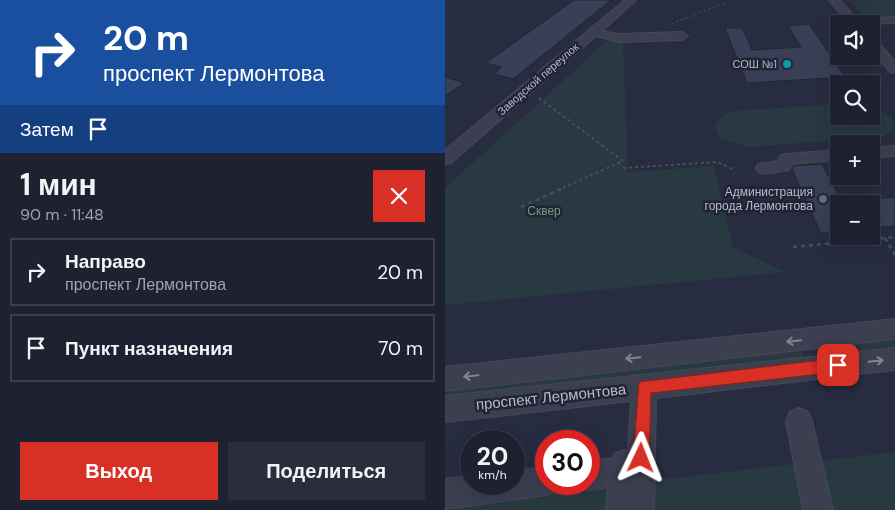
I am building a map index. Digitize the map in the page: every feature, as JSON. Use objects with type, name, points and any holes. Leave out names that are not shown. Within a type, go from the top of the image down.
[{"type":"street","name":"Заводской переулок","points":[[445,158],[631,0]]},
{"type":"street","points":[[834,0],[847,15]]},
{"type":"street","points":[[880,21],[895,20]]},
{"type":"street","points":[[593,32],[619,38],[682,36]]},
{"type":"street","points":[[880,52],[895,69]]},
{"type":"street","points":[[880,152],[895,151]]},
{"type":"street","points":[[764,168],[783,166],[787,160],[830,156]]},
{"type":"street","points":[[445,379],[895,329]]},
{"type":"street","name":"проспект Лермонтова","points":[[445,409],[895,359]]},
{"type":"street","points":[[639,510],[644,387]]},
{"type":"street","points":[[799,421],[819,510]]},
{"type":"street","points":[[600,473],[624,468],[621,510]]},
{"type":"street","points":[[445,494],[535,482]]},
{"type":"path","points":[[669,25],[695,13],[702,13],[727,2]]},
{"type":"path","points":[[521,207],[623,161],[539,98]]},
{"type":"path","points":[[623,168],[717,162],[735,170]]},
{"type":"path","points":[[793,246],[895,237]]},
{"type":"path","points":[[885,238],[895,255]]},
{"type":"green space","points":[[895,0],[895,22],[880,23],[880,15],[863,15],[850,1]]},
{"type":"green space","name":"Сквер","points":[[610,38],[623,40],[628,172],[714,166],[733,247],[785,272],[445,305],[445,188]]},
{"type":"green space","points":[[830,105],[830,125],[880,125],[880,110],[891,117],[895,127],[890,133],[880,136],[830,135],[830,141],[749,147],[720,138],[716,131],[716,124],[724,114],[732,111]]},
{"type":"green space","points":[[895,340],[895,348],[860,352],[857,344]]},
{"type":"green space","points":[[801,351],[804,358],[445,398],[445,391]]},
{"type":"green space","points":[[895,452],[895,510],[445,510],[445,505],[535,494],[600,495],[600,487]]},
{"type":"building","points":[[574,0],[611,0],[513,79],[494,74],[502,67],[486,63]]},
{"type":"building","name":"СОШ №1","points":[[809,24],[830,55],[830,65],[837,65],[844,75],[830,75],[830,78],[747,83],[725,28],[742,28],[752,50],[801,47],[788,26]]},
{"type":"building","points":[[445,77],[464,83],[445,96]]},
{"type":"building","points":[[822,164],[830,179],[830,185],[833,185],[838,195],[830,195],[830,232],[821,233],[792,169],[793,166]]},
{"type":"building","points":[[895,197],[895,226],[880,227],[880,198]]},
{"type":"place","name":"СОШ №1","points":[[787,64]]},
{"type":"place","name":"Администрация города Лермонтова","points":[[823,199]]},
{"type":"route","points":[[641,458],[644,387],[838,365]]}]
